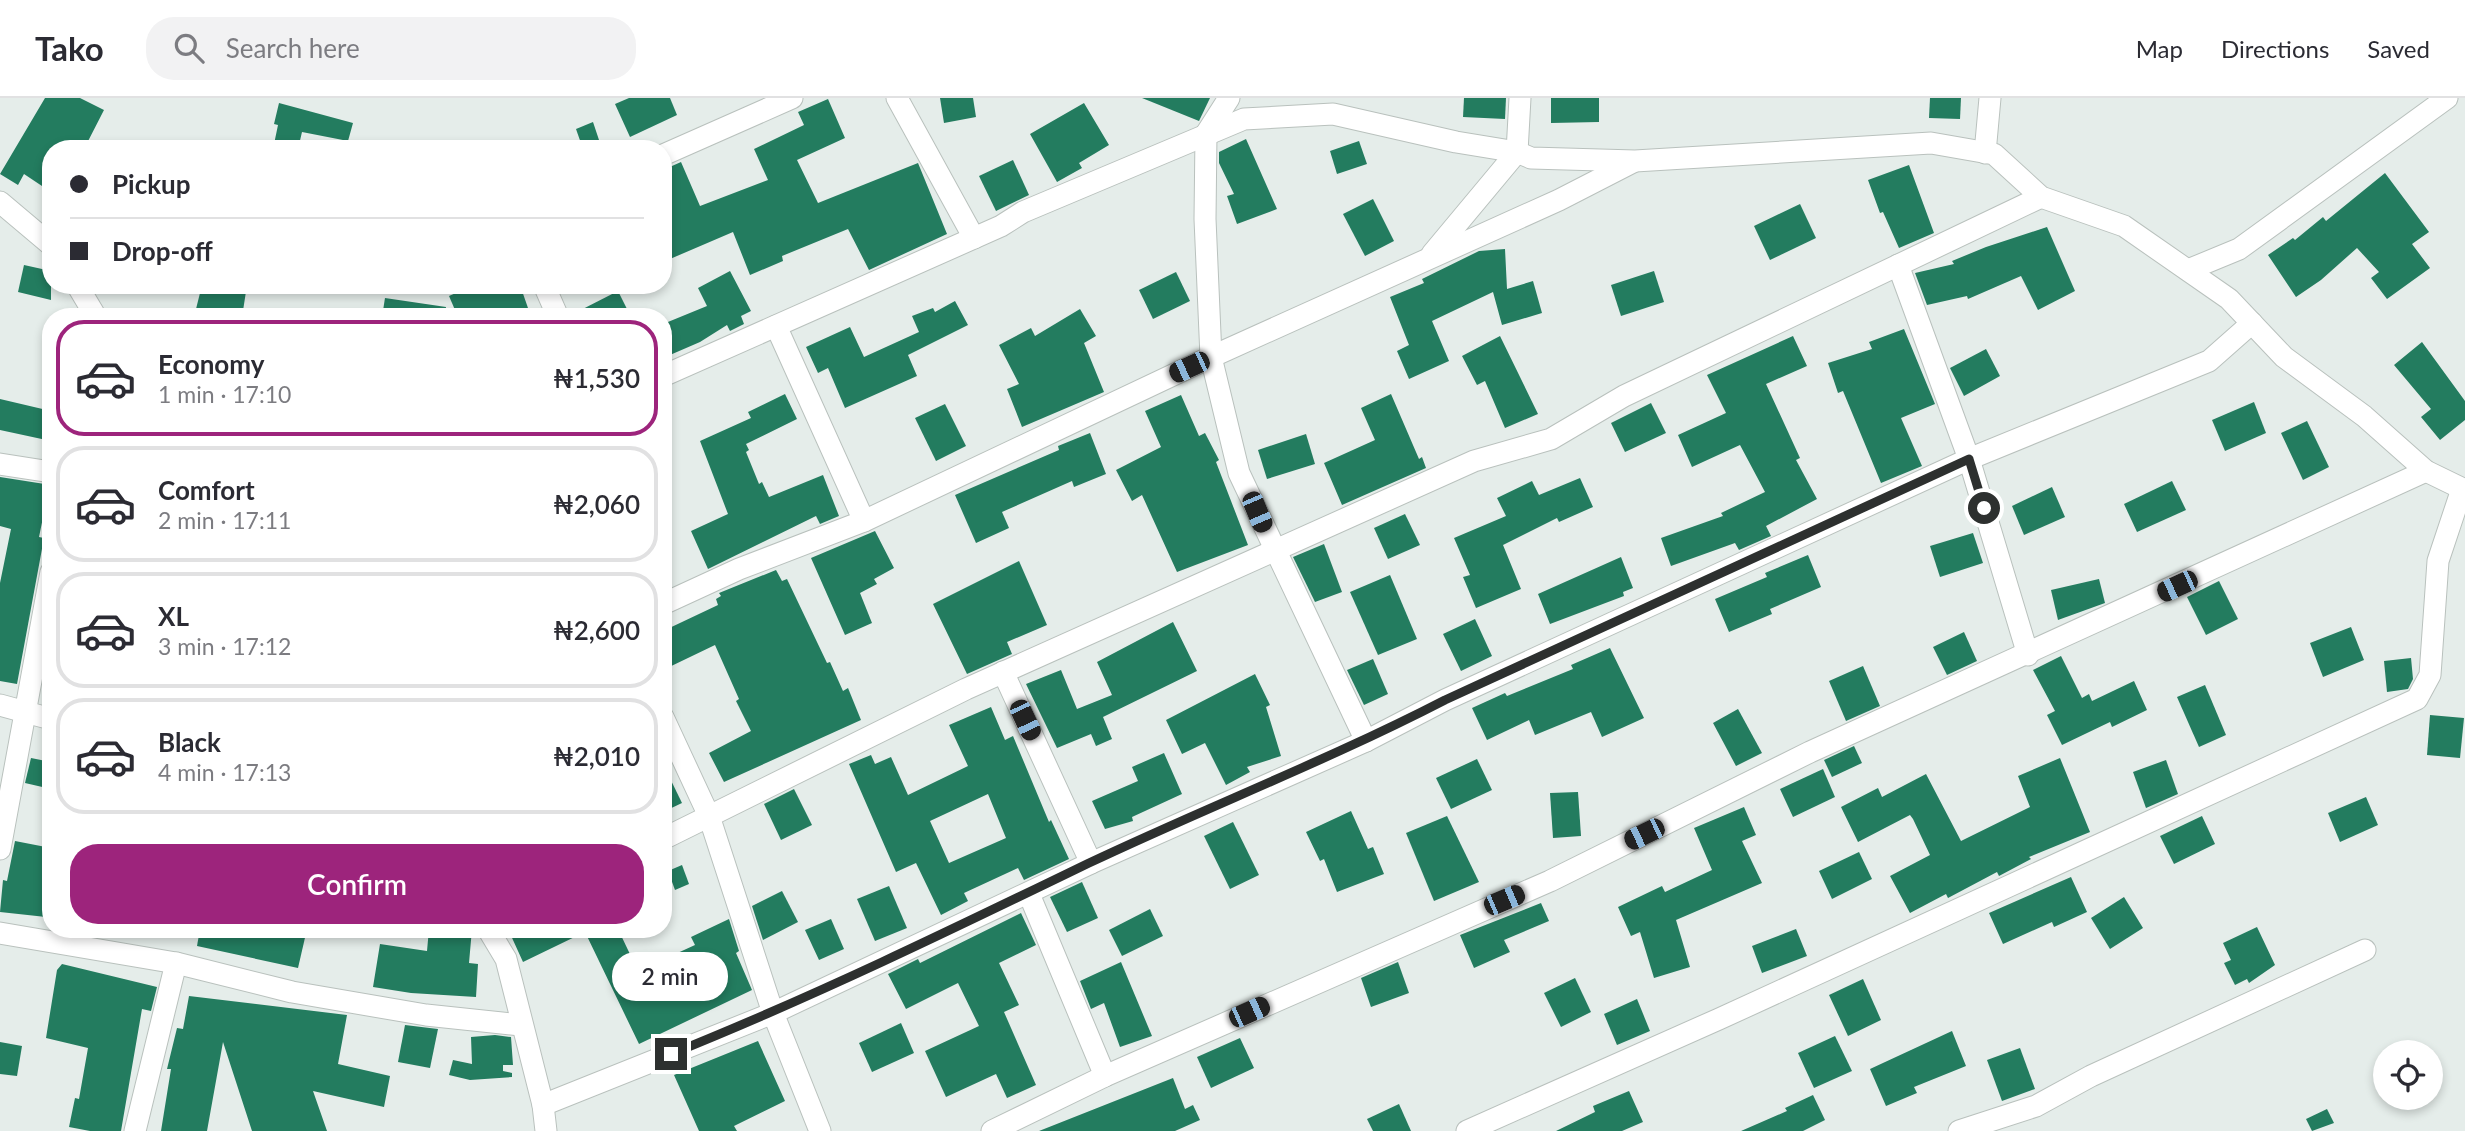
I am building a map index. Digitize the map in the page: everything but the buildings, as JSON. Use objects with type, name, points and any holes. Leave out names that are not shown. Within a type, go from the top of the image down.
[{"type":"street","points":[[672,151],[792,98]]},
{"type":"street","points":[[897,98],[974,238]]},
{"type":"street","points":[[1229,98],[1206,134],[1205,219],[1210,357],[1240,473],[1274,551],[1366,741]]},
{"type":"street","points":[[1427,260],[1517,152],[1520,98]]},
{"type":"street","points":[[1985,153],[1990,98]]},
{"type":"street","points":[[2188,270],[2239,249],[2447,98]]},
{"type":"street","points":[[672,372],[1001,226],[1023,212],[1244,119],[1333,114],[1456,142],[1517,152],[1531,158],[1635,161],[1931,143],[1994,154],[2041,197],[2124,226],[2229,299],[2284,356],[2364,416],[2426,471],[2464,489],[2438,561],[2430,675],[2417,699],[1719,1019],[1467,1131]]},
{"type":"street","points":[[672,600],[738,569],[864,521],[1210,357],[1559,201],[1635,161]]},
{"type":"street","points":[[672,834],[1003,672],[1474,461],[1551,439],[1625,396],[2041,197]]},
{"type":"street","points":[[0,202],[42,237]]},
{"type":"street","points":[[1898,265],[1969,459],[2028,655]]},
{"type":"street","points":[[543,1105],[773,1013],[1091,863],[1366,741],[1445,700],[1969,459],[2209,361],[2252,323]]},
{"type":"street","points":[[776,326],[864,521]]},
{"type":"street","points":[[0,464],[42,471]]},
{"type":"street","points":[[992,1131],[1105,1076],[1550,881],[1810,751],[2028,655],[2426,471]]},
{"type":"street","points":[[0,849],[42,617]]},
{"type":"street","points":[[1003,672],[1091,863]]},
{"type":"street","points":[[0,705],[42,717]]},
{"type":"street","points":[[672,736],[709,816],[773,1013],[820,1131]]},
{"type":"street","points":[[1029,894],[1105,1076]]},
{"type":"street","points":[[0,933],[176,962],[292,992],[426,1015],[521,1026]]},
{"type":"street","points":[[493,938],[506,959],[543,1105],[546,1131]]},
{"type":"street","points":[[1959,1131],[2036,1106],[2091,1076],[2365,950]]},
{"type":"street","points":[[135,1131],[176,962]]},
{"type":"route","points":[[671,1054],[773,1013],[896,953],[1366,741],[1445,700],[1969,459],[1984,508]]}]
